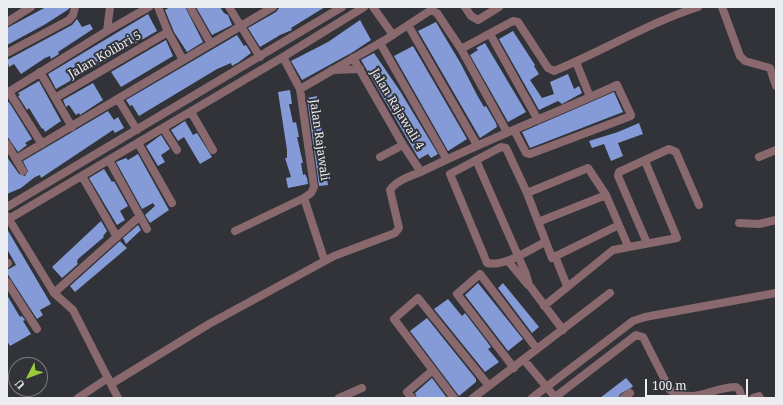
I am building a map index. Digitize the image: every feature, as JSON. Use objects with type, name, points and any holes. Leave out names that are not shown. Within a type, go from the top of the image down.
[{"type":"street","points":[[7,22],[31,7]]},
{"type":"street","points":[[7,53],[69,20],[75,7]]},
{"type":"street","points":[[107,31],[110,7]]},
{"type":"street","points":[[42,144],[8,92],[107,31],[150,7]]},
{"type":"street","points":[[158,7],[168,32],[184,60]]},
{"type":"street","points":[[190,7],[211,44]]},
{"type":"street","points":[[229,7],[260,57]]},
{"type":"street","points":[[16,159],[241,26],[262,10],[273,7]]},
{"type":"street","points":[[7,206],[342,7]]},
{"type":"street","points":[[118,398],[73,310],[54,293],[8,218],[138,143],[365,7],[372,7],[394,35]]},
{"type":"street","points":[[466,7],[471,16],[478,20],[499,7]]},
{"type":"street","points":[[461,49],[513,22],[518,22],[551,70],[576,62],[680,10],[698,7]]},
{"type":"street","points":[[722,7],[740,56],[744,61],[770,68],[776,86]]},
{"type":"street","points":[[78,398],[334,256],[395,233],[399,228],[390,190],[394,185],[446,158],[477,145],[511,131],[538,120],[590,97],[618,86],[631,116],[530,154],[526,153],[511,131],[461,49],[434,11],[431,10],[394,35],[300,89]]},
{"type":"street","points":[[408,25],[477,145]]},
{"type":"street","name":"Jalan Kolibri 5","points":[[55,98],[168,32]]},
{"type":"street","points":[[490,34],[493,42],[538,120]]},
{"type":"street","points":[[380,43],[446,158]]},
{"type":"street","name":"Jalan Rajawali","points":[[283,57],[300,89],[314,187],[311,193],[304,198]]},
{"type":"street","name":"Jalan Rajawali 4","points":[[353,58],[403,145],[421,172]]},
{"type":"street","points":[[576,62],[590,97]]},
{"type":"street","points":[[331,70],[360,70]]},
{"type":"street","points":[[40,72],[72,127]]},
{"type":"street","points":[[118,99],[137,130]]},
{"type":"street","points":[[190,112],[213,150]]},
{"type":"street","points":[[163,128],[177,150]]},
{"type":"street","points":[[138,143],[172,203]]},
{"type":"street","points":[[7,144],[23,171]]},
{"type":"street","points":[[380,157],[403,145]]},
{"type":"street","points":[[546,242],[508,261],[492,264],[485,261],[450,176],[452,171],[501,147],[506,148],[527,193],[538,222],[546,242],[552,258],[619,225]]},
{"type":"street","points":[[647,244],[618,174],[619,172],[669,149],[673,149],[676,152],[699,205]]},
{"type":"street","points":[[759,157],[776,150]]},
{"type":"street","points":[[108,160],[147,229]]},
{"type":"street","points":[[476,160],[526,274],[528,285]]},
{"type":"street","points":[[544,306],[613,250],[628,246],[676,239],[678,237],[645,161]]},
{"type":"street","points":[[527,193],[588,168],[606,195],[628,246]]},
{"type":"street","points":[[82,176],[116,237]]},
{"type":"street","points":[[538,222],[606,195]]},
{"type":"street","points":[[235,231],[304,198],[323,256]]},
{"type":"street","points":[[54,293],[140,216]]},
{"type":"street","points":[[739,223],[759,224],[776,220]]},
{"type":"street","points":[[555,256],[567,286]]},
{"type":"street","points":[[508,261],[563,330]]},
{"type":"street","points":[[514,368],[457,294],[480,274],[537,348]]},
{"type":"street","points":[[7,282],[37,329]]},
{"type":"street","points":[[473,398],[610,293]]},
{"type":"street","points":[[551,393],[633,321],[645,317],[776,293]]},
{"type":"street","points":[[454,398],[394,319],[418,298],[489,386]]},
{"type":"street","points":[[532,398],[551,393],[636,335],[639,335],[657,362],[670,390],[677,394],[700,396],[718,389],[736,387],[739,388],[742,398]]},
{"type":"street","points":[[524,360],[551,393]]},
{"type":"street","points":[[412,398],[407,392],[433,370]]},
{"type":"street","points":[[338,398],[354,395],[362,388]]},
{"type":"street","points":[[753,398],[759,396],[760,398]]},
{"type":"building","points":[[46,7],[69,7],[69,9],[44,25],[7,45],[7,28]]},
{"type":"building","points":[[170,7],[185,7],[203,42],[187,52],[174,32],[165,10]]},
{"type":"building","points":[[196,7],[220,7],[224,13],[228,15],[232,25],[212,35]]},
{"type":"building","points":[[280,7],[325,7],[291,28],[292,30],[280,35],[260,47],[248,28],[276,12]]},
{"type":"building","points":[[148,14],[157,31],[56,89],[48,74]]},
{"type":"building","points":[[77,19],[82,27],[90,24],[93,29],[58,52],[59,54],[51,59],[50,56],[45,58],[21,74],[14,64],[9,67],[7,60],[72,25]]},
{"type":"building","points":[[360,20],[371,40],[353,52],[302,80],[291,61],[328,42]]},
{"type":"building","points":[[436,22],[484,107],[486,106],[496,123],[497,127],[480,138],[418,31]]},
{"type":"building","points":[[513,31],[535,65],[534,66],[539,74],[530,80],[542,98],[554,94],[550,82],[568,74],[574,89],[579,86],[582,93],[562,104],[558,101],[539,110],[499,39]]},
{"type":"building","points":[[237,35],[244,46],[246,45],[251,53],[239,62],[232,66],[231,63],[217,69],[139,116],[132,105],[130,106],[126,100]]},
{"type":"building","points":[[166,40],[173,56],[121,87],[111,72]]},
{"type":"building","points":[[485,43],[526,112],[508,122],[470,55],[478,50],[476,48]]},
{"type":"building","points":[[413,46],[467,139],[448,151],[394,56]]},
{"type":"building","points":[[374,53],[400,91],[438,154],[431,158],[428,154],[419,159],[361,60]]},
{"type":"building","points":[[39,81],[61,121],[45,132],[29,108],[27,110],[18,96],[20,95],[18,93]]},
{"type":"building","points":[[93,83],[103,100],[80,115],[79,113],[76,115],[69,105],[66,107],[63,100]]},
{"type":"building","points":[[290,90],[292,104],[289,104],[293,123],[296,122],[299,137],[297,137],[303,163],[301,163],[303,175],[305,174],[308,184],[288,188],[286,178],[291,177],[285,158],[287,158],[287,150],[278,92]]},
{"type":"building","points":[[614,92],[623,112],[530,148],[522,132]]},
{"type":"building","points":[[317,96],[324,148],[322,149],[328,185],[319,186],[307,98]]},
{"type":"building","points":[[9,102],[32,139],[25,143],[27,145],[18,152],[7,136],[7,103]]},
{"type":"building","points":[[108,111],[114,120],[118,117],[124,128],[115,133],[113,130],[41,178],[40,175],[35,177],[21,188],[7,194],[7,157],[19,174],[25,176],[28,171],[23,161]]},
{"type":"building","points":[[185,121],[193,135],[197,133],[212,157],[200,164],[184,137],[178,141],[171,130]]},
{"type":"building","points":[[639,123],[643,134],[618,143],[623,156],[611,161],[604,144],[592,148],[589,141],[618,132]]},
{"type":"building","points":[[161,135],[170,149],[161,155],[165,162],[158,166],[146,146]]},
{"type":"building","points":[[138,154],[169,210],[150,223],[145,215],[155,206],[153,203],[142,209],[116,162],[126,158],[128,160]]},
{"type":"building","points":[[104,169],[112,182],[114,181],[128,206],[120,211],[125,220],[117,225],[89,178]]},
{"type":"building","points":[[101,221],[107,231],[103,236],[104,237],[78,259],[78,264],[62,278],[52,267]]},
{"type":"building","points":[[138,225],[141,230],[126,244],[123,238]]},
{"type":"building","points":[[7,229],[51,304],[40,310],[43,315],[37,319],[7,273],[7,270],[16,265],[7,249]]},
{"type":"building","points":[[120,241],[127,248],[75,292],[70,286]]},
{"type":"building","points":[[478,283],[523,339],[508,351],[465,295]]},
{"type":"building","points":[[503,283],[539,327],[532,333],[498,288]]},
{"type":"building","points":[[7,295],[20,317],[22,316],[25,320],[23,321],[31,334],[10,346],[7,341]]},
{"type":"building","points":[[448,299],[462,316],[465,313],[491,347],[488,349],[499,362],[485,372],[434,309]]},
{"type":"building","points":[[427,318],[476,379],[476,382],[459,396],[410,331]]},
{"type":"building","points":[[432,378],[447,398],[417,398],[415,393]]},
{"type":"building","points":[[626,378],[633,386],[620,394],[618,398],[600,398]]}]
